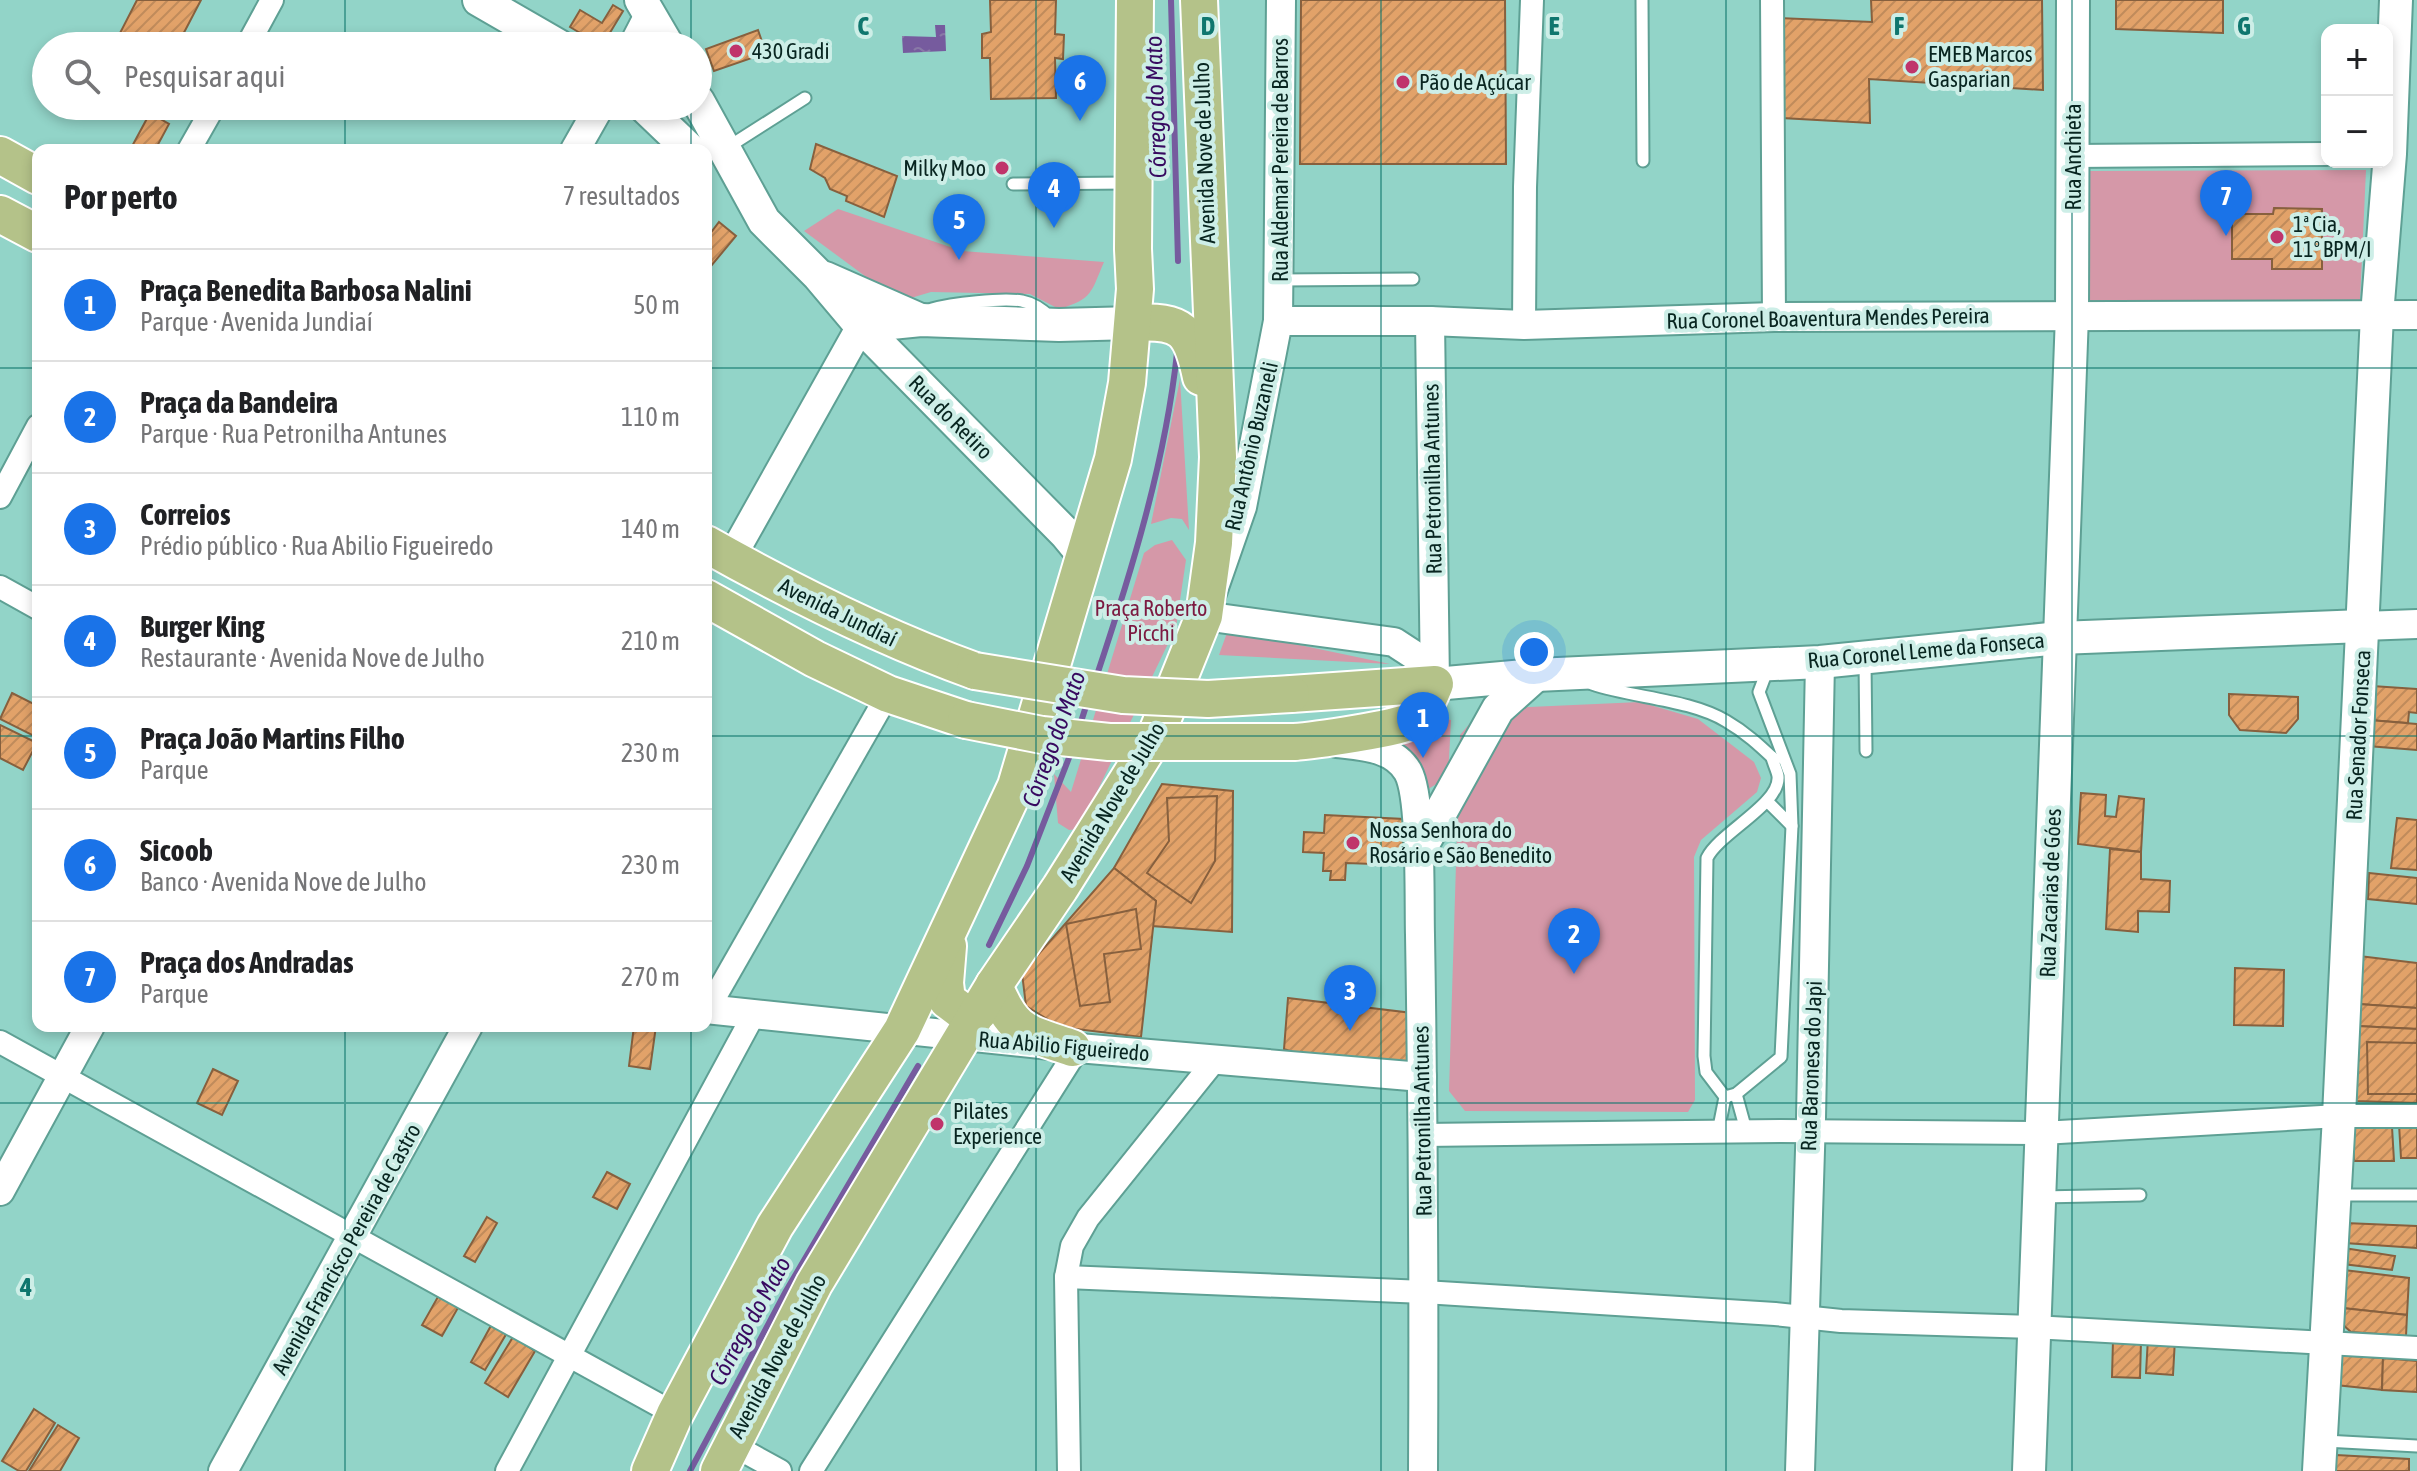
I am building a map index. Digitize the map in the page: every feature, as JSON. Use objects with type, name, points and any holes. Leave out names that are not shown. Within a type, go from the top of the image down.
[{"type":"main road","points":[[479,0],[535,32]]},
{"type":"main road","points":[[650,1471],[675,1414],[775,1226],[902,1030],[1016,786],[1113,459],[1127,383],[1135,289],[1135,0]]},
{"type":"main road","name":"Avenida Nove de Julho","points":[[725,1458],[814,1284],[979,1011],[1156,735],[1204,616],[1214,543],[1218,457],[1199,0]]},
{"type":"main road","name":"Rua Anchieta","points":[[2072,315],[2073,0]]},
{"type":"main road","name":"Rua Senador Fonseca","points":[[2391,96],[2396,0]]},
{"type":"main road","points":[[646,6],[660,32]]},
{"type":"main road","points":[[659,120],[684,144]]},
{"type":"main road","points":[[704,120],[711,144]]},
{"type":"main road","points":[[0,155],[32,173]]},
{"type":"main road","name":"Rua do Retiro","points":[[715,157],[764,221],[818,275],[861,326],[1085,557]]},
{"type":"main road","name":"Rua Senador Fonseca","points":[[2320,1456],[2387,168]]},
{"type":"main road","points":[[0,214],[32,231]]},
{"type":"main road","name":"Rua do Retiro","points":[[818,275],[927,321]]},
{"type":"main road","name":"Rua Zacarias de Góes","points":[[2029,1471],[2072,315]]},
{"type":"main road","points":[[861,326],[927,321],[1170,324],[1186,333],[1195,346],[1218,457]]},
{"type":"main road","points":[[901,367],[927,321]]},
{"type":"main road","name":"Avenida Jundiaí","points":[[718,551],[837,614],[917,650],[975,671],[1123,695],[1208,699],[1435,684]]},
{"type":"main road","points":[[712,605],[888,694],[966,720],[1042,735],[1109,742],[1305,742],[1408,723],[1422,711],[1435,684]]},
{"type":"main road","name":"Rua Coronel Leme da Fonseca","points":[[1435,684],[1536,675],[1820,662],[2059,638],[2363,626]]},
{"type":"main road","points":[[1418,853],[1498,709],[1536,675]]},
{"type":"main road","points":[[949,932],[945,983],[947,1000],[963,1012],[1005,1012],[1024,1032],[1075,1048]]},
{"type":"street","points":[[255,32],[272,0]]},
{"type":"street","name":"Rua Aldemar Pereira de Barros","points":[[1278,321],[1281,0]]},
{"type":"street","points":[[1524,325],[1532,0]]},
{"type":"street","points":[[1772,0],[1774,317]]},
{"type":"street","points":[[638,32],[646,6]]},
{"type":"street","points":[[192,144],[206,120]]},
{"type":"street","points":[[578,144],[592,120]]},
{"type":"street","points":[[2073,156],[2321,154]]},
{"type":"street","name":"Rua Coronel Boaventura Mendes Pereira","points":[[1278,321],[1430,321],[1524,325],[1774,317],[2417,315]]},
{"type":"street","name":"Rua Antônio Buzaneli","points":[[1204,616],[1242,507],[1278,321]]},
{"type":"street","name":"Rua Petronilha Antunes","points":[[1430,321],[1435,684]]},
{"type":"street","points":[[718,551],[861,326]]},
{"type":"street","points":[[0,497],[32,437]]},
{"type":"street","points":[[0,587],[32,605]]},
{"type":"street","points":[[1204,616],[1394,642],[1417,657],[1435,684]]},
{"type":"street","name":"Rua Coronel Leme da Fonseca","points":[[2363,626],[2417,624]]},
{"type":"street","name":"Rua Baronesa do Japi","points":[[1800,1471],[1820,662]]},
{"type":"street","points":[[712,1000],[888,694]]},
{"type":"street","name":"Rua Petronilha Antunes","points":[[1305,742],[1372,747],[1398,760],[1408,772],[1413,788],[1418,853],[1423,1135],[1423,1471]]},
{"type":"street","name":"Rua Abilio Figueiredo","points":[[712,1010],[902,1030],[979,1011],[1075,1048],[1422,1077]]},
{"type":"street","points":[[507,1471],[754,1014]]},
{"type":"street","points":[[0,1191],[87,1032]]},
{"type":"street","name":"Avenida Francisco Pereira de Castro","points":[[223,1471],[465,1032]]},
{"type":"street","points":[[0,1042],[675,1414]]},
{"type":"street","points":[[811,1471],[1075,1048]]},
{"type":"street","points":[[1069,1471],[1066,1277],[1072,1246],[1088,1218],[1215,1060]]},
{"type":"street","points":[[1423,1135],[1751,1131],[2042,1133],[2339,1116],[2417,1116]]},
{"type":"street","points":[[1066,1277],[1424,1292],[1841,1321],[2033,1327],[2417,1348]]},
{"type":"street","points":[[725,1458],[780,1471]]},
{"type":"lane","points":[[1642,0],[1643,161]]},
{"type":"lane","points":[[715,157],[805,98]]},
{"type":"lane","points":[[1013,184],[1133,183]]},
{"type":"lane","points":[[1280,280],[1413,279]]},
{"type":"lane","points":[[1865,657],[1866,751]]},
{"type":"lane","points":[[1718,1133],[1731,1096],[1781,1057],[1792,826],[1790,774],[1759,692],[1769,664]]},
{"type":"lane","points":[[1569,674],[1616,692],[1687,707],[1723,719],[1754,739],[1790,774]]},
{"type":"lane","points":[[1751,1131],[1731,1096],[1706,1072],[1707,858],[1715,845],[1767,801],[1774,791],[1778,777],[1772,757]]},
{"type":"lane","points":[[1767,801],[1792,826]]},
{"type":"lane","points":[[2038,1197],[2140,1195]]},
{"type":"lane","points":[[2333,1195],[2417,1195]]},
{"type":"lane","points":[[2320,1456],[2417,1446]]},
{"type":"green space","points":[[2366,170],[2360,301],[2089,301],[2090,171]]},
{"type":"green space","points":[[838,209],[962,251],[1104,262],[1085,298],[1059,309],[1030,294],[931,292],[904,300],[892,296],[804,231]]},
{"type":"green space","points":[[1180,379],[1189,530],[1182,519],[1171,518],[1151,524]]},
{"type":"green space","name":"Praça Roberto Picchi","points":[[1172,540],[1186,560],[1176,627],[1079,829],[1069,830],[1058,823],[1054,774],[1071,792],[1144,553],[1155,545]]},
{"type":"green space","points":[[1228,630],[1390,664],[1219,655]]},
{"type":"green space","points":[[1640,702],[1698,719],[1754,762],[1761,778],[1757,792],[1701,840],[1694,857],[1695,1100],[1688,1112],[1465,1111],[1449,1091],[1460,735],[1482,709]]},
{"type":"green space","points":[[1429,716],[1451,720],[1448,777],[1402,805],[1396,740]]},
{"type":"water","points":[[935,25],[945,25],[946,51],[903,53],[902,36],[936,37]]},
{"type":"building","points":[[137,0],[201,0],[184,32],[121,32]]},
{"type":"building","points":[[990,0],[1056,0],[1055,34],[1064,35],[1063,59],[1055,58],[1056,98],[991,99],[990,58],[982,58],[982,34],[991,32]]},
{"type":"building","name":"Pão de Açúcar","points":[[1301,0],[1505,0],[1506,164],[1300,164]]},
{"type":"building","name":"EMEB Marcos Gasparian","points":[[1871,0],[2042,0],[2043,90],[1869,79],[1870,123],[1782,118],[1779,18],[1872,22]]},
{"type":"building","points":[[2116,0],[2223,0],[2223,33],[2116,29]]},
{"type":"building","points":[[613,5],[623,11],[610,32],[578,32],[570,27],[580,10],[602,23]]},
{"type":"building","name":"430 Gradi","points":[[758,30],[766,53],[714,71],[712,47]]},
{"type":"building","points":[[146,120],[162,120],[169,124],[158,144],[133,144]]},
{"type":"building","points":[[816,144],[897,176],[884,217],[846,201],[847,196],[830,189],[825,178],[810,169]]},
{"type":"building","name":"1ª Cia, 11º BPM/I","points":[[2274,208],[2322,209],[2322,269],[2272,269],[2272,259],[2232,259],[2232,214],[2273,214]]},
{"type":"building","points":[[719,222],[736,236],[712,265],[712,231]]},
{"type":"building","points":[[2372,686],[2417,689],[2417,713],[2409,712],[2408,723],[2369,720]]},
{"type":"building","points":[[12,693],[32,703],[32,735],[0,719]]},
{"type":"building","points":[[2229,694],[2298,697],[2298,719],[2286,733],[2240,730],[2229,715]]},
{"type":"building","points":[[2369,720],[2417,724],[2417,750],[2368,746]]},
{"type":"building","points":[[0,725],[32,741],[32,753],[23,770],[0,758]]},
{"type":"building","points":[[1162,784],[1233,791],[1232,932],[1152,926],[1156,901],[1114,868]]},
{"type":"building","points":[[2081,793],[2106,795],[2105,816],[2116,817],[2119,796],[2144,799],[2141,852],[2078,844]]},
{"type":"building","points":[[1217,796],[1215,861],[1191,903],[1147,873],[1169,841],[1167,798]]},
{"type":"building","name":"Nossa Senhora do Rosário e São Benedito","points":[[1325,815],[1404,819],[1402,865],[1346,863],[1345,880],[1330,880],[1331,871],[1323,871],[1324,853],[1303,852],[1304,832],[1324,833]]},
{"type":"building","points":[[2397,818],[2417,820],[2417,870],[2391,868]]},
{"type":"building","points":[[2110,849],[2141,852],[2141,879],[2170,881],[2169,912],[2138,911],[2138,932],[2106,929]]},
{"type":"building","points":[[1114,868],[1156,901],[1141,1037],[1060,1027],[1026,1006],[1022,973]]},
{"type":"building","points":[[2369,873],[2417,878],[2417,904],[2368,899]]},
{"type":"building","points":[[1136,909],[1141,949],[1104,954],[1110,1002],[1080,1006],[1066,924]]},
{"type":"building","points":[[2359,956],[2417,963],[2417,1008],[2358,1004]]},
{"type":"building","points":[[2235,968],[2284,970],[2283,1026],[2234,1025]]},
{"type":"building","points":[[1288,998],[1412,1013],[1416,1059],[1406,1065],[1345,1064],[1341,1056],[1319,1056],[1315,1060],[1284,1049]]},
{"type":"building","points":[[2358,1004],[2417,1008],[2417,1029],[2357,1026]]},
{"type":"building","points":[[2357,1026],[2417,1029],[2417,1103],[2355,1101]]},
{"type":"building","points":[[633,1032],[655,1032],[650,1069],[629,1066]]},
{"type":"building","points":[[2367,1042],[2417,1043],[2417,1094],[2368,1094]]},
{"type":"building","points":[[213,1069],[238,1081],[222,1115],[197,1103]]},
{"type":"building","points":[[2399,1124],[2417,1124],[2417,1158],[2401,1158]]},
{"type":"building","points":[[2353,1127],[2392,1127],[2394,1161],[2354,1161]]},
{"type":"building","points":[[607,1172],[630,1184],[617,1209],[593,1197]]},
{"type":"building","points":[[487,1217],[497,1223],[475,1262],[464,1256]]},
{"type":"building","points":[[2345,1223],[2417,1226],[2417,1248],[2345,1243]]},
{"type":"building","points":[[2344,1248],[2395,1256],[2392,1270],[2343,1264]]},
{"type":"building","points":[[2344,1270],[2409,1278],[2407,1315],[2342,1308]]},
{"type":"building","points":[[439,1295],[459,1306],[442,1336],[422,1325]]},
{"type":"building","points":[[2342,1308],[2407,1315],[2406,1336],[2351,1332],[2341,1323]]},
{"type":"building","points":[[493,1322],[508,1331],[485,1370],[471,1362]]},
{"type":"building","points":[[513,1337],[535,1351],[508,1397],[485,1383]]},
{"type":"building","points":[[2148,1338],[2175,1339],[2173,1375],[2146,1373]]},
{"type":"building","points":[[2113,1340],[2141,1341],[2140,1378],[2112,1377]]},
{"type":"building","points":[[2337,1355],[2383,1358],[2382,1390],[2336,1385]]},
{"type":"building","points":[[2383,1358],[2417,1361],[2417,1392],[2382,1390]]},
{"type":"building","points":[[34,1409],[55,1423],[26,1471],[19,1471],[2,1461]]},
{"type":"building","points":[[58,1425],[79,1438],[60,1471],[29,1471]]},
{"type":"building","points":[[2336,1455],[2409,1459],[2409,1471],[2335,1471]]},
{"type":"waterway","name":"Córrego do Mato","points":[[1171,0],[1178,261]]},
{"type":"waterway","name":"Córrego do Mato","points":[[1096,678],[1134,558],[1155,477],[1172,395],[1177,353]]},
{"type":"waterway","name":"Córrego do Mato","points":[[1079,728],[1088,700]]},
{"type":"waterway","name":"Córrego do Mato","points":[[989,945],[1027,866],[1072,750]]},
{"type":"waterway","name":"Córrego do Mato","points":[[690,1471],[786,1291],[918,1066]]},
{"type":"place","name":"430 Gradi","points":[[736,51]]},
{"type":"place","name":"EMEB Marcos Gasparian","points":[[1912,67]]},
{"type":"place","name":"Pão de Açúcar","points":[[1403,82]]},
{"type":"place","name":"Sicoob","points":[[1080,121]]},
{"type":"place","name":"Milky Moo","points":[[1002,168]]},
{"type":"place","name":"Burger King","points":[[1054,228]]},
{"type":"place","name":"Praça dos Andradas","points":[[2226,236]]},
{"type":"place","name":"1ª Cia, 11º BPM/I","points":[[2277,237]]},
{"type":"place","name":"Praça João Martins Filho","points":[[959,260]]},
{"type":"place","name":"Praça Benedita Barbosa Nalini","points":[[1423,758]]},
{"type":"place","name":"Nossa Senhora do Rosário e São Benedito","points":[[1353,843]]},
{"type":"place","name":"Praça da Bandeira","points":[[1574,974]]},
{"type":"place","name":"Correios","points":[[1350,1031]]},
{"type":"place","name":"Pilates Experience","points":[[937,1124]]}]
